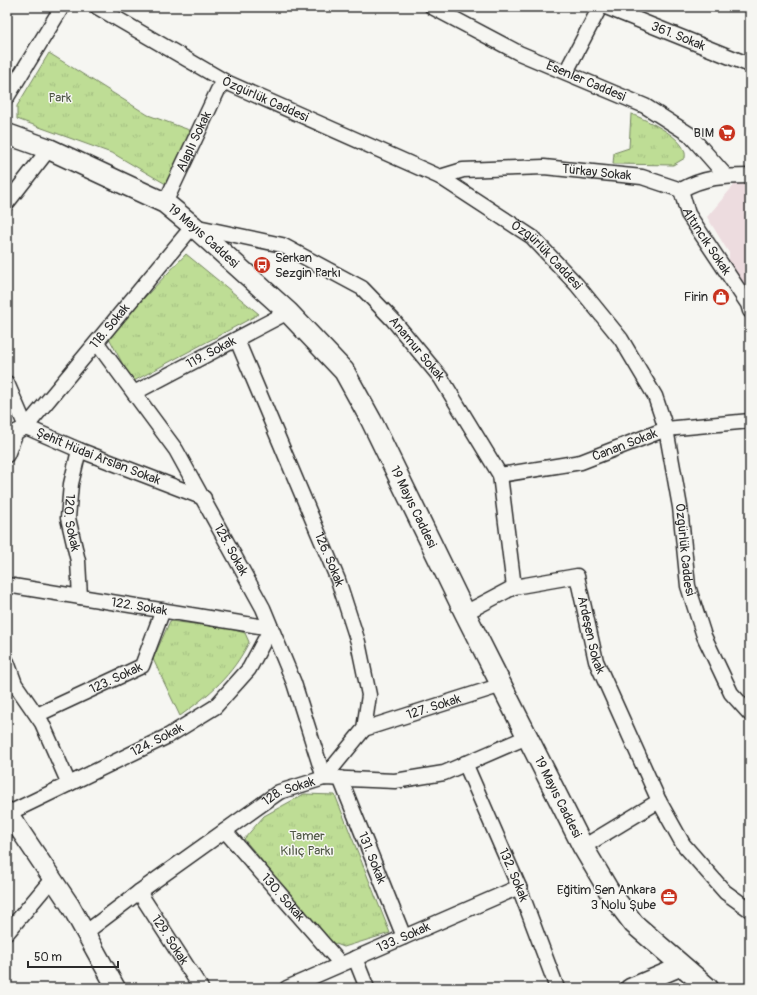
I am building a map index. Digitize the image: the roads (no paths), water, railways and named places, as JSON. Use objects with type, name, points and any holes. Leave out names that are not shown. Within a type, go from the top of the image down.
[{"type":"main road","name":"19 Mayıs Caddesi","points":[[7,134],[50,149],[165,203],[193,226],[288,312],[344,371],[370,420],[583,847],[609,890],[634,924],[708,988]]},
{"type":"street","points":[[7,97],[62,7]]},
{"type":"street","name":"Özgürlük Caddesi","points":[[97,7],[226,82],[440,177],[532,237],[577,285],[621,339],[655,396],[666,429],[680,507],[688,586],[704,636],[731,693],[750,714]]},
{"type":"street","name":"Esenler Caddesi","points":[[432,7],[519,53],[645,106],[689,134],[726,176]]},
{"type":"street","points":[[566,72],[600,7]]},
{"type":"street","name":"361. Sokak","points":[[606,7],[750,66]]},
{"type":"street","name":"Alaplı Sokak","points":[[165,203],[218,90],[226,82]]},
{"type":"street","points":[[7,203],[50,149]]},
{"type":"street","name":"Türkay Sokak","points":[[440,177],[464,170],[544,167],[642,177],[681,190]]},
{"type":"street","points":[[681,190],[696,181],[726,176],[750,176]]},
{"type":"street","name":"Altıncık Sokak","points":[[681,190],[688,214],[748,304],[750,310]]},
{"type":"street","name":"118. Sokak","points":[[16,430],[97,343],[193,226]]},
{"type":"street","name":"Anamur Sokak","points":[[193,226],[282,245],[362,288],[393,320],[440,378],[500,476],[514,587]]},
{"type":"street","name":"119. Sokak","points":[[134,393],[288,312]]},
{"type":"street","name":"126. Sokak","points":[[237,340],[338,580],[358,642],[368,695],[364,729]]},
{"type":"street","name":"125. Sokak","points":[[97,343],[176,450],[204,498],[263,608],[294,683],[324,778]]},
{"type":"street","points":[[7,383],[16,430]]},
{"type":"street","name":"Canan Sokak","points":[[500,476],[580,462],[666,429],[750,421]]},
{"type":"street","name":"Şehit Hüdai Arslan Sokak","points":[[7,455],[16,430],[79,450],[204,498]]},
{"type":"street","name":"120. Sokak","points":[[79,450],[70,484],[68,518],[78,561],[80,597]]},
{"type":"street","name":"Ardeşen Sokak","points":[[465,613],[514,587],[577,576],[596,661],[659,801],[683,844],[725,892],[750,910]]},
{"type":"street","name":"122. Sokak","points":[[7,585],[271,628]]},
{"type":"street","name":"123. Sokak","points":[[37,715],[142,666],[163,610]]},
{"type":"street","name":"124. Sokak","points":[[8,812],[168,736],[215,707],[249,669],[271,628]]},
{"type":"street","points":[[7,662],[15,684],[42,723],[69,784]]},
{"type":"street","name":"127. Sokak","points":[[364,729],[502,685]]},
{"type":"street","points":[[324,778],[364,729]]},
{"type":"street","name":"128. Sokak","points":[[85,933],[139,892],[279,792],[324,778],[395,780],[444,773],[528,737]]},
{"type":"street","name":"132. Sokak","points":[[465,763],[519,887],[558,988]]},
{"type":"street","name":"131. Sokak","points":[[340,778],[404,937]]},
{"type":"street","points":[[583,847],[659,801]]},
{"type":"street","points":[[8,812],[52,879],[116,988]]},
{"type":"street","name":"130. Sokak","points":[[225,832],[341,964]]},
{"type":"street","points":[[7,932],[52,879]]},
{"type":"street","name":"133. Sokak","points":[[287,988],[519,887]]},
{"type":"street","name":"129. Sokak","points":[[139,892],[201,988]]},
{"type":"street","points":[[355,958],[367,988]]},
{"type":"street","points":[[630,988],[682,966]]},
{"type":"place","name":"BIM","points":[[727,133]]},
{"type":"place","name":"Serkan Sezgin Parkı","points":[[262,265]]},
{"type":"place","name":"Firin","points":[[721,297]]},
{"type":"place","name":"Eğitim Sen Ankara 3 Nolu Şube","points":[[669,897]]},
{"type":"park label","name":"Park","points":[[60,98]]},
{"type":"park label","name":"Tamer Kılıç Parkı","points":[[307,844]]}]
